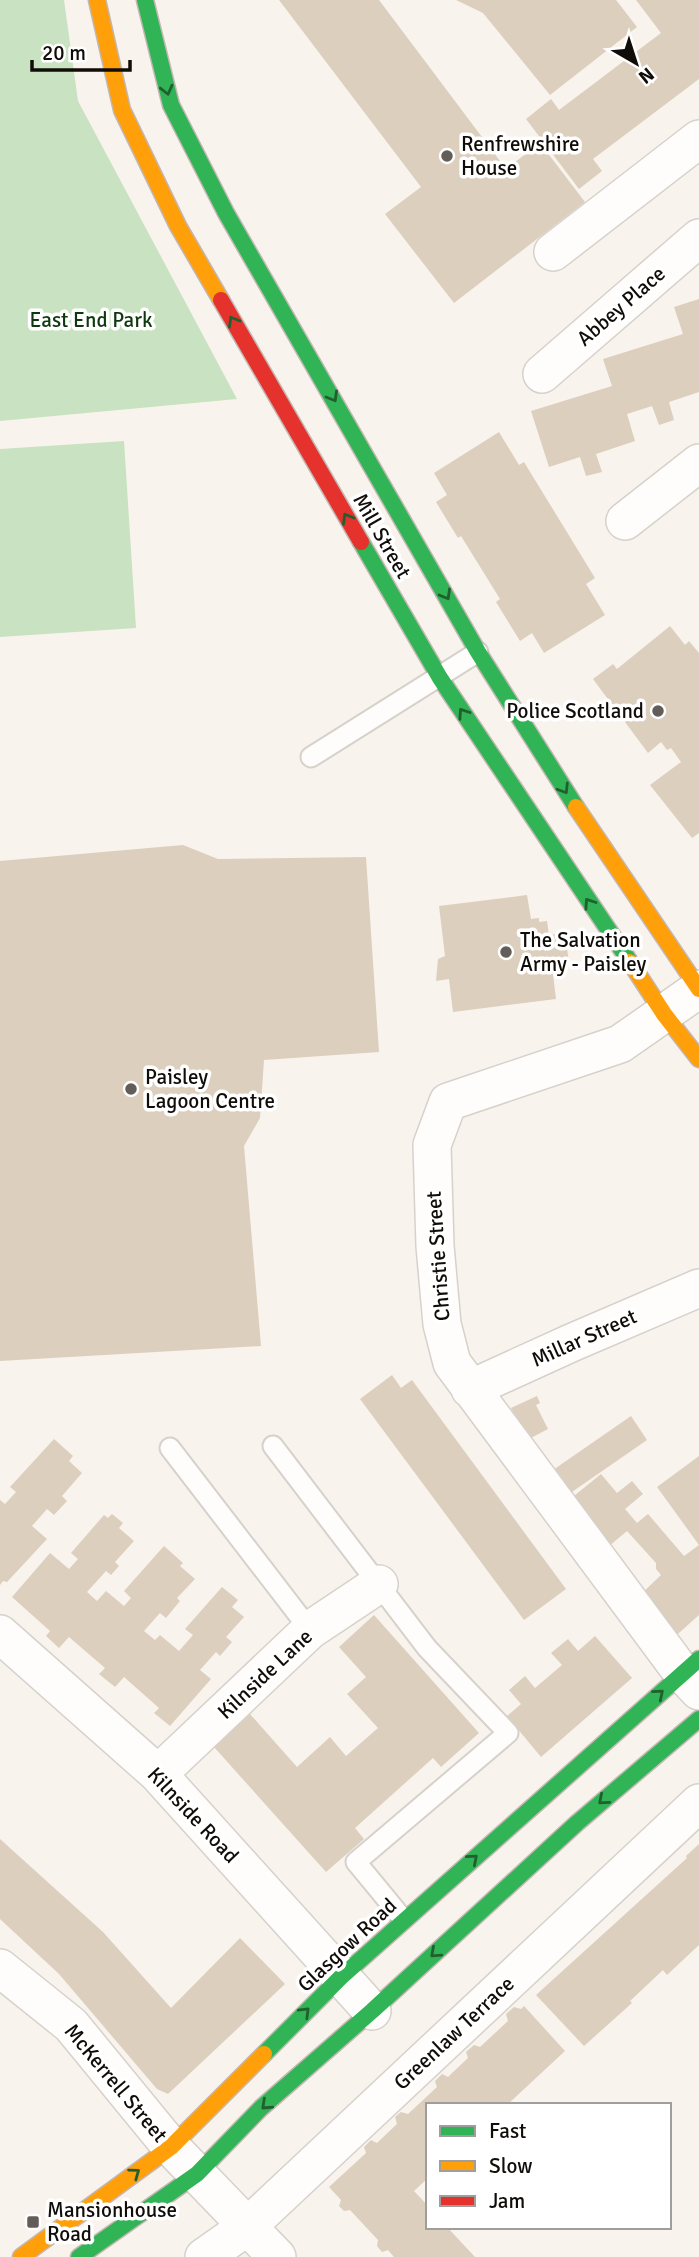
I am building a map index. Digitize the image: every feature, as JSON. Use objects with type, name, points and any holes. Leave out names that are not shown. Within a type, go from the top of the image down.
[{"type":"main road","name":"Mill Street","points":[[97,0],[122,110],[178,226],[280,392],[440,678],[664,1014],[699,1059]]},
{"type":"main road","name":"Mill Street","points":[[145,0],[171,105],[312,372],[478,652],[585,822],[699,989]]},
{"type":"main road","name":"Glasgow Road","points":[[21,2257],[171,2147],[341,1977],[404,1919],[694,1675]]},
{"type":"main road","points":[[79,2257],[197,2174],[261,2108],[699,1718]]},
{"type":"street","points":[[553,252],[699,139]]},
{"type":"street","name":"Abbey Place","points":[[542,374],[699,238]]},
{"type":"street","points":[[625,521],[699,463]]},
{"type":"street","name":"Christie Street","points":[[694,1675],[452,1363],[442,1324],[435,1246],[432,1145],[448,1102],[620,1044],[699,989]]},
{"type":"street","name":"Millar Street","points":[[470,1389],[696,1296]]},
{"type":"street","name":"Kilnside Lane","points":[[158,1774],[310,1630],[380,1584]]},
{"type":"street","name":"Kilnside Road","points":[[0,1634],[158,1774],[372,2011]]},
{"type":"street","name":"Greenlaw Terrace","points":[[204,2257],[248,2226],[699,1803]]},
{"type":"street","name":"McKerrell Street","points":[[0,1968],[71,2025],[171,2147],[277,2257]]},
{"type":"lane","points":[[311,757],[478,652]]},
{"type":"lane","points":[[273,1446],[427,1648],[508,1732],[356,1862],[404,1919]]},
{"type":"lane","points":[[170,1448],[310,1630]]},
{"type":"green space","name":"East End Park","points":[[0,0],[64,0],[78,101],[237,399],[0,421]]},
{"type":"green space","points":[[124,441],[136,628],[0,637],[0,449]]},
{"type":"building","name":"Renfrewshire House","points":[[279,0],[379,0],[506,169],[540,143],[585,202],[454,303],[385,214],[421,187]]},
{"type":"building","name":"Renfrewshire House","points":[[456,0],[616,0],[637,27],[550,95],[483,13]]},
{"type":"building","points":[[636,0],[699,0],[699,79],[593,159],[602,171],[579,189],[526,119],[551,99],[559,110],[661,33]]},
{"type":"building","points":[[699,299],[699,392],[669,402],[674,420],[659,425],[652,406],[627,414],[635,441],[596,454],[602,472],[586,476],[580,457],[549,467],[531,411],[612,386],[603,359],[683,334],[674,307]]},
{"type":"building","points":[[499,432],[519,465],[524,462],[595,578],[586,584],[605,615],[544,653],[532,633],[520,641],[496,602],[500,599],[461,536],[458,538],[436,502],[447,495],[434,473]]},
{"type":"building","name":"Police Scotland","points":[[670,626],[685,645],[689,641],[699,653],[699,833],[692,838],[650,785],[681,762],[671,748],[667,750],[661,742],[648,753],[593,679],[613,664],[617,669]]},
{"type":"building","name":"Paisley Lagoon Centre","points":[[183,845],[218,859],[366,857],[379,1052],[264,1060],[260,1118],[244,1146],[261,1346],[0,1361],[0,861]]},
{"type":"building","name":"The Salvation Army - Paisley","points":[[527,895],[531,919],[547,921],[549,935],[557,934],[559,948],[567,948],[569,963],[552,966],[556,999],[453,1012],[449,979],[436,981],[438,959],[445,956],[439,906]]},
{"type":"building","points":[[392,1375],[401,1388],[412,1380],[566,1589],[524,1620],[360,1399]]},
{"type":"building","points":[[537,1396],[540,1403],[536,1405],[548,1429],[527,1440],[511,1408]]},
{"type":"building","points":[[631,1416],[647,1440],[569,1494],[553,1470]]},
{"type":"building","points":[[54,1439],[73,1456],[69,1461],[82,1473],[62,1496],[67,1501],[54,1515],[47,1509],[32,1526],[47,1539],[7,1582],[3,1581],[0,1585],[0,1500],[5,1504],[16,1492],[10,1487]]},
{"type":"building","points":[[699,1456],[699,1545],[657,1487]]},
{"type":"building","points":[[601,1474],[617,1493],[632,1481],[643,1494],[625,1509],[637,1523],[648,1514],[684,1556],[699,1545],[699,1615],[670,1641],[638,1597],[661,1575],[656,1569],[656,1563],[627,1531],[608,1547],[569,1500]]},
{"type":"building","points":[[112,1514],[123,1523],[119,1528],[134,1541],[115,1562],[119,1566],[111,1575],[106,1571],[87,1592],[97,1601],[106,1591],[124,1606],[131,1598],[124,1591],[164,1546],[183,1563],[180,1566],[195,1579],[177,1598],[180,1601],[166,1618],[160,1613],[144,1631],[155,1640],[160,1635],[179,1651],[193,1635],[185,1629],[222,1587],[238,1600],[232,1607],[244,1617],[226,1637],[232,1642],[220,1656],[216,1652],[200,1670],[211,1679],[170,1726],[154,1713],[159,1708],[124,1677],[115,1687],[99,1674],[105,1668],[69,1637],[59,1648],[46,1636],[50,1631],[12,1597],[50,1553],[69,1569],[78,1559],[71,1553],[104,1515],[108,1518]]},
{"type":"building","points":[[374,1615],[479,1733],[441,1767],[433,1758],[355,1828],[364,1839],[326,1872],[214,1747],[250,1714],[297,1767],[330,1737],[346,1756],[378,1728],[347,1694],[366,1677],[339,1647]]},
{"type":"building","points":[[595,1636],[632,1678],[541,1757],[507,1716],[521,1704],[509,1690],[525,1676],[535,1688],[562,1665],[551,1653],[568,1639],[578,1651]]},
{"type":"building","points":[[0,1839],[103,1932],[171,2008],[240,1938],[285,1984],[168,2094],[157,2089],[59,1974],[0,1919]]},
{"type":"building","points":[[699,1844],[699,1945],[667,1975],[663,1970],[630,2001],[632,2003],[584,2046],[536,1995],[687,1858]]},
{"type":"building","points":[[524,2006],[565,2051],[509,2103],[426,2103],[426,2180],[414,2191],[426,2204],[426,2229],[449,2229],[475,2257],[394,2257],[388,2250],[382,2252],[377,2246],[378,2240],[350,2210],[344,2211],[339,2206],[341,2200],[329,2187],[366,2153],[364,2147],[371,2140],[377,2143],[397,2124],[395,2117],[401,2112],[408,2114],[437,2087],[435,2081],[442,2074],[448,2077],[468,2058],[466,2052],[474,2045],[480,2047],[508,2021],[506,2014],[514,2007],[521,2009]]},
{"type":"traffic: fast","points":[[145,0],[171,105],[226,213],[478,652],[576,807]]},
{"type":"traffic: fast","points":[[361,542],[440,678],[630,962]]},
{"type":"traffic: fast","points":[[264,2054],[341,1977],[699,1659]]},
{"type":"traffic: fast","points":[[79,2257],[197,2174],[261,2108],[372,2011],[577,1823],[699,1719]]},
{"type":"traffic: slow","points":[[97,0],[122,110],[178,226],[221,300]]},
{"type":"traffic: slow","points":[[576,807],[699,989]]},
{"type":"traffic: slow","points":[[630,962],[664,1014],[699,1059]]},
{"type":"traffic: slow","points":[[21,2257],[171,2147],[264,2054]]},
{"type":"traffic: jam","points":[[221,300],[361,542]]},
{"type":"place","name":"Renfrewshire House","points":[[447,156]]},
{"type":"place","name":"Police Scotland","points":[[658,711]]},
{"type":"place","name":"The Salvation Army - Paisley","points":[[506,952]]},
{"type":"place","name":"Paisley Lagoon Centre","points":[[131,1089]]},
{"type":"place","name":"Mansionhouse Road","points":[[33,2222]]}]
